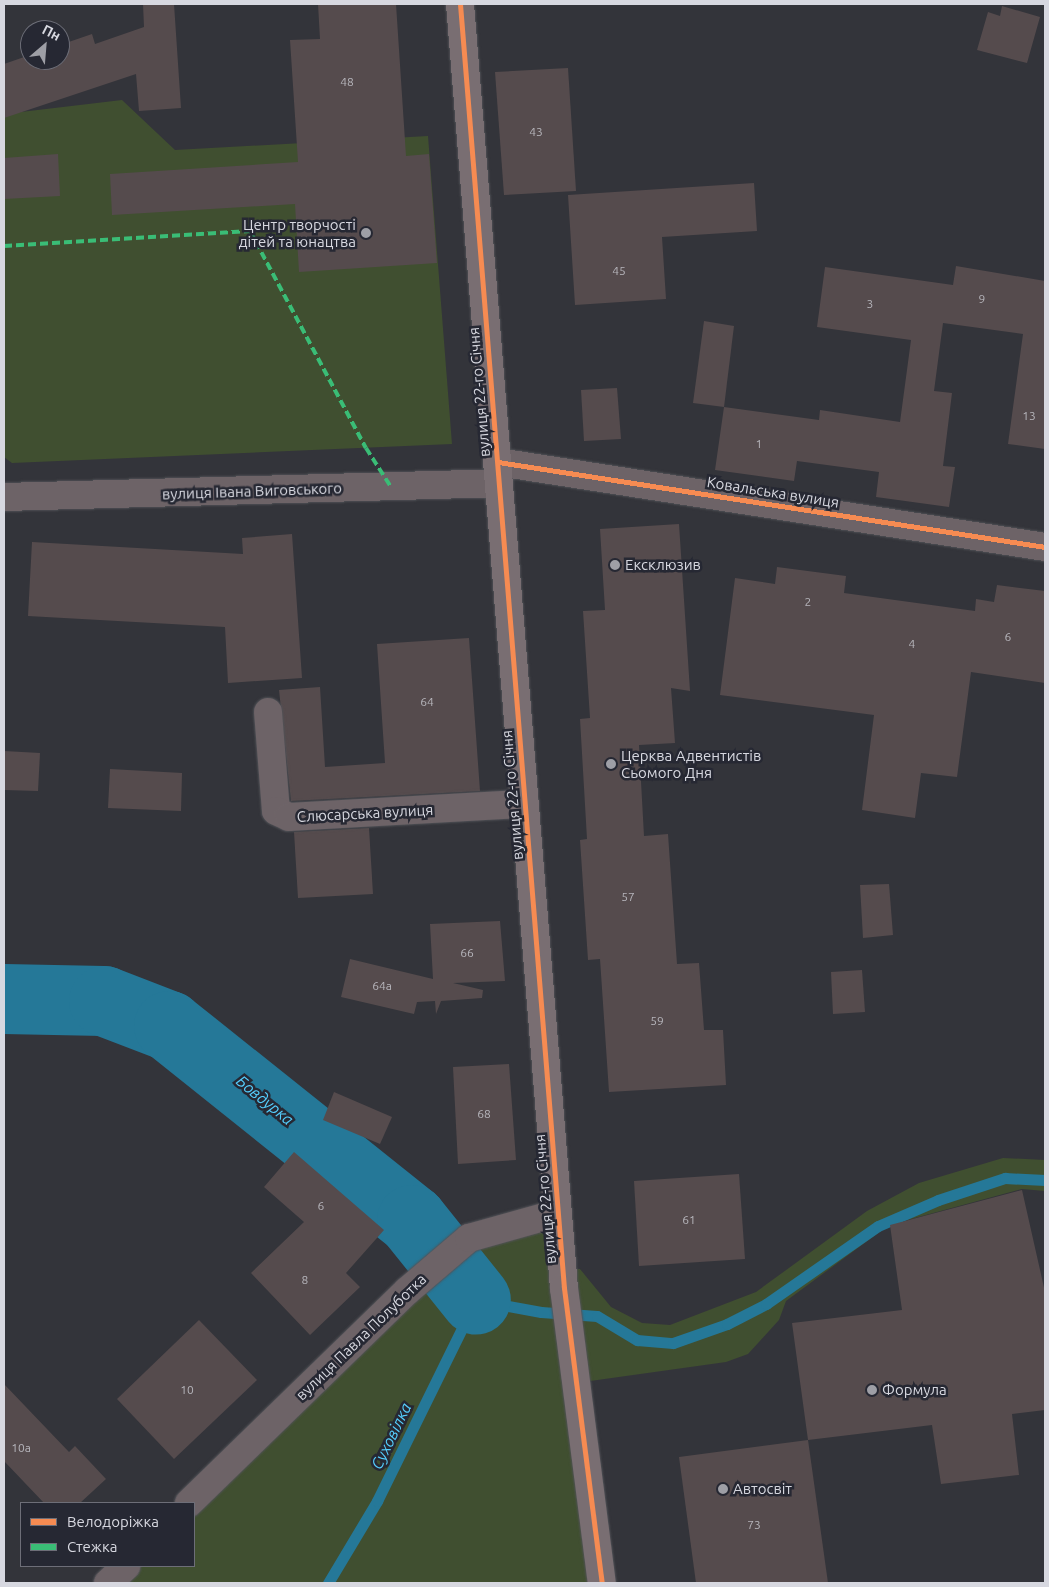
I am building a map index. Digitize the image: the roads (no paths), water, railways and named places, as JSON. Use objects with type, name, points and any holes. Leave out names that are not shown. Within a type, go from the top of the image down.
[{"type":"main road","name":"вулиця 22-го Січня","points":[[460,4],[564,1288],[602,1583]]},
{"type":"street","name":"вулиця Івана Виговського","points":[[4,497],[499,473]]},
{"type":"street","name":"Ковальська вулиця","points":[[499,473],[1045,547]]},
{"type":"street","name":"Слюсарська вулиця","points":[[268,712],[276,810],[289,817],[525,804]]},
{"type":"street","name":"вулиця Павла Полуботка","points":[[190,1502],[431,1269],[470,1238],[558,1213]]},
{"type":"street","points":[[108,1583],[125,1567]]},
{"type":"waterway","name":"Бовдурка","points":[[4,999],[104,1001],[169,1026],[412,1220],[476,1300]]},
{"type":"waterway","name":"Суховілка","points":[[328,1583],[377,1501],[476,1300],[541,1312],[597,1316],[637,1340],[673,1343],[727,1324],[766,1304],[878,1226],[938,1200],[1005,1178],[1045,1180]]},
{"type":"place","name":"Центр творчості дітей та юнацтва","points":[[366,233]]},
{"type":"place","name":"Ексклюзив","points":[[615,565]]},
{"type":"place","name":"Церква Адвентистів Сьомого Дня","points":[[611,764]]},
{"type":"place","name":"Формула","points":[[872,1390]]},
{"type":"place","name":"Автосвіт","points":[[723,1489]]}]
